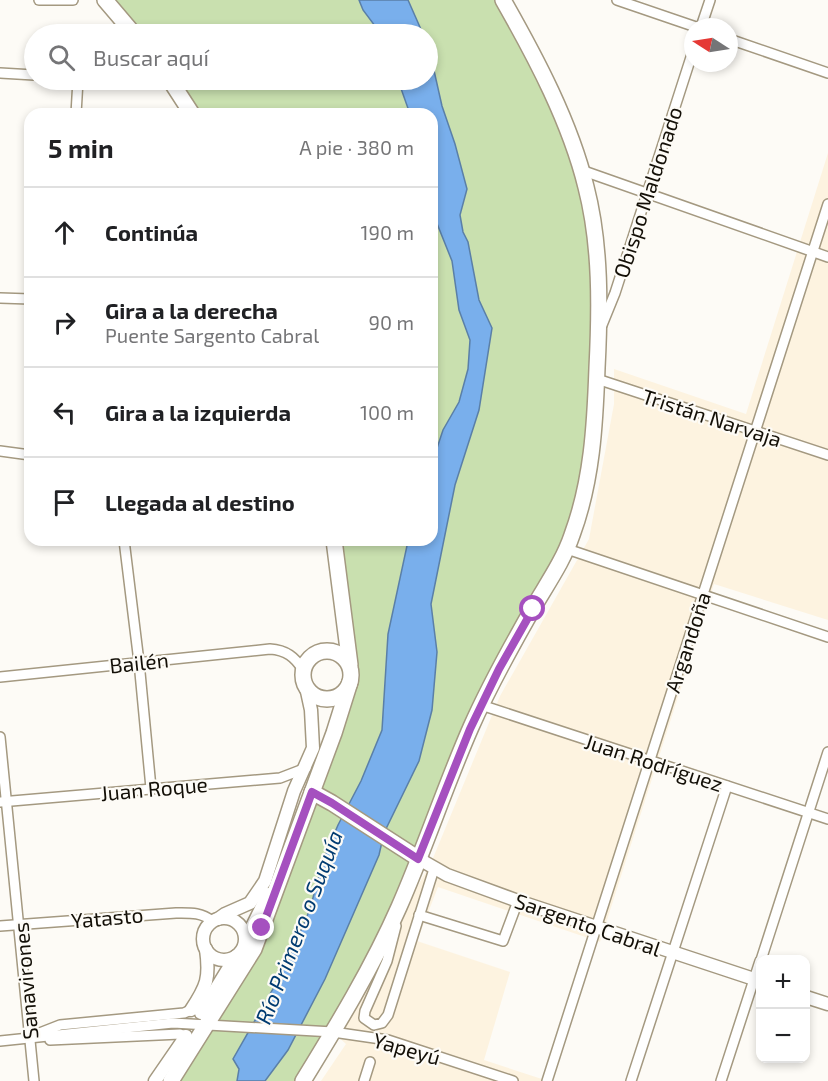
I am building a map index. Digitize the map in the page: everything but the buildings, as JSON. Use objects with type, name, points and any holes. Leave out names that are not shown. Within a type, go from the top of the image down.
[{"type":"main road","points":[[105,0],[125,24]]},
{"type":"main road","points":[[303,1081],[370,969],[400,906],[481,705],[567,549],[580,511],[588,477],[593,448],[599,333],[595,243],[587,190],[554,99],[503,0]]},
{"type":"main road","points":[[176,90],[188,108]]},
{"type":"main road","points":[[171,1081],[203,1018],[254,949],[334,733],[350,675],[335,546]]},
{"type":"main road","points":[[326,651],[341,655],[350,675],[341,695],[326,699],[318,698],[306,687],[303,670],[311,657],[326,651]]},
{"type":"main road","points":[[312,792],[418,859]]},
{"type":"street","points":[[39,0],[74,0]]},
{"type":"street","points":[[617,0],[684,23]]},
{"type":"street","points":[[704,18],[710,0]]},
{"type":"street","points":[[738,42],[828,73]]},
{"type":"street","name":"Obispo Maldonado","points":[[599,333],[615,293],[686,72]]},
{"type":"street","points":[[0,74],[24,75]]},
{"type":"street","points":[[76,108],[77,90]]},
{"type":"street","points":[[581,170],[828,256]]},
{"type":"street","name":"Argandoña","points":[[547,1081],[828,204]]},
{"type":"street","points":[[0,298],[24,299]]},
{"type":"street","name":"Tristán Narvaja","points":[[597,379],[828,455]]},
{"type":"street","points":[[0,451],[24,453]]},
{"type":"street","points":[[125,546],[151,788]]},
{"type":"street","points":[[567,549],[828,637]]},
{"type":"street","name":"Bailén","points":[[0,676],[277,649],[294,658],[303,670]]},
{"type":"street","points":[[203,1018],[208,968],[203,937],[205,931],[215,920],[250,903],[262,888],[294,791],[313,748],[311,710],[306,687]]},
{"type":"street","name":"Juan Rodríguez","points":[[481,705],[828,819]]},
{"type":"street","name":"Sanavirones","points":[[0,737],[3,802],[20,924],[34,1081]]},
{"type":"street","points":[[763,955],[828,752]]},
{"type":"street","name":"Juan Roque","points":[[3,802],[280,778],[306,768]]},
{"type":"street","points":[[631,1081],[727,786]]},
{"type":"street","points":[[203,1018],[294,843]]},
{"type":"street","name":"Sargento Cabral","points":[[418,859],[434,869],[518,901],[756,979]]},
{"type":"street","points":[[400,906],[391,950],[365,1011],[364,1018],[370,1023],[382,1023],[388,1015],[434,869]]},
{"type":"street","points":[[419,915],[503,942],[518,901]]},
{"type":"street","name":"Yatasto","points":[[0,926],[176,913],[195,913],[215,920]]},
{"type":"street","points":[[215,920],[236,921],[241,926],[246,939]]},
{"type":"street","points":[[206,949],[216,958],[223,960],[236,956]]},
{"type":"street","points":[[722,1081],[756,986]]},
{"type":"street","points":[[810,998],[828,1004]]},
{"type":"street","points":[[30,1038],[60,1025],[184,1013],[203,1018]]},
{"type":"street","points":[[0,1041],[203,1018]]},
{"type":"street","name":"Yapeyú","points":[[203,1018],[388,1040],[513,1081]]},
{"type":"street","points":[[30,1038],[54,1041],[175,1034],[186,1036],[155,1081]]},
{"type":"street","points":[[364,1081],[370,1062]]},
{"type":"shaded area","points":[[828,153],[828,620],[714,584],[600,942],[438,887],[417,941],[510,972],[484,1060],[548,1081],[321,1081],[346,1044],[333,1032],[431,863],[500,696],[589,539],[614,404],[614,369],[746,414]]},
{"type":"green space","points":[[105,0],[359,0],[374,24],[125,24]]},
{"type":"green space","points":[[408,0],[503,0],[572,144],[597,266],[584,500],[499,669],[419,859],[303,1081],[265,1081],[288,1050],[325,979],[384,833],[419,761],[432,710],[437,652],[431,604],[455,485],[479,410],[492,328],[479,300],[468,242],[463,232],[460,216],[467,189],[438,88],[438,24],[419,24]]},
{"type":"green space","points":[[176,90],[402,90],[408,108],[188,108]]},
{"type":"green space","points":[[438,226],[452,261],[459,310],[470,340],[468,369],[459,402],[443,430],[438,445]]},
{"type":"green space","points":[[335,546],[407,546],[388,634],[382,730],[361,781],[323,860],[310,909],[239,1069],[237,1081],[171,1081],[254,949],[347,688],[350,668]]},
{"type":"water","points":[[359,0],[408,0],[419,24],[374,24]]},
{"type":"water","points":[[438,88],[467,189],[460,215],[463,232],[468,242],[479,300],[492,328],[479,410],[455,485],[431,604],[437,652],[432,710],[419,761],[384,833],[379,855],[325,979],[288,1050],[265,1081],[237,1081],[239,1069],[233,1059],[278,980],[296,942],[310,909],[323,860],[361,781],[382,730],[388,634],[407,546],[438,546],[438,445],[443,430],[459,402],[468,369],[470,340],[459,310],[452,261],[438,226],[438,108],[408,108],[402,90]]},
{"type":"route","points":[[262,928],[312,792],[418,859],[470,729],[499,669],[533,609]]},
{"type":"water label","name":"Río Primero o Suquía","points":[[298,927]]}]
